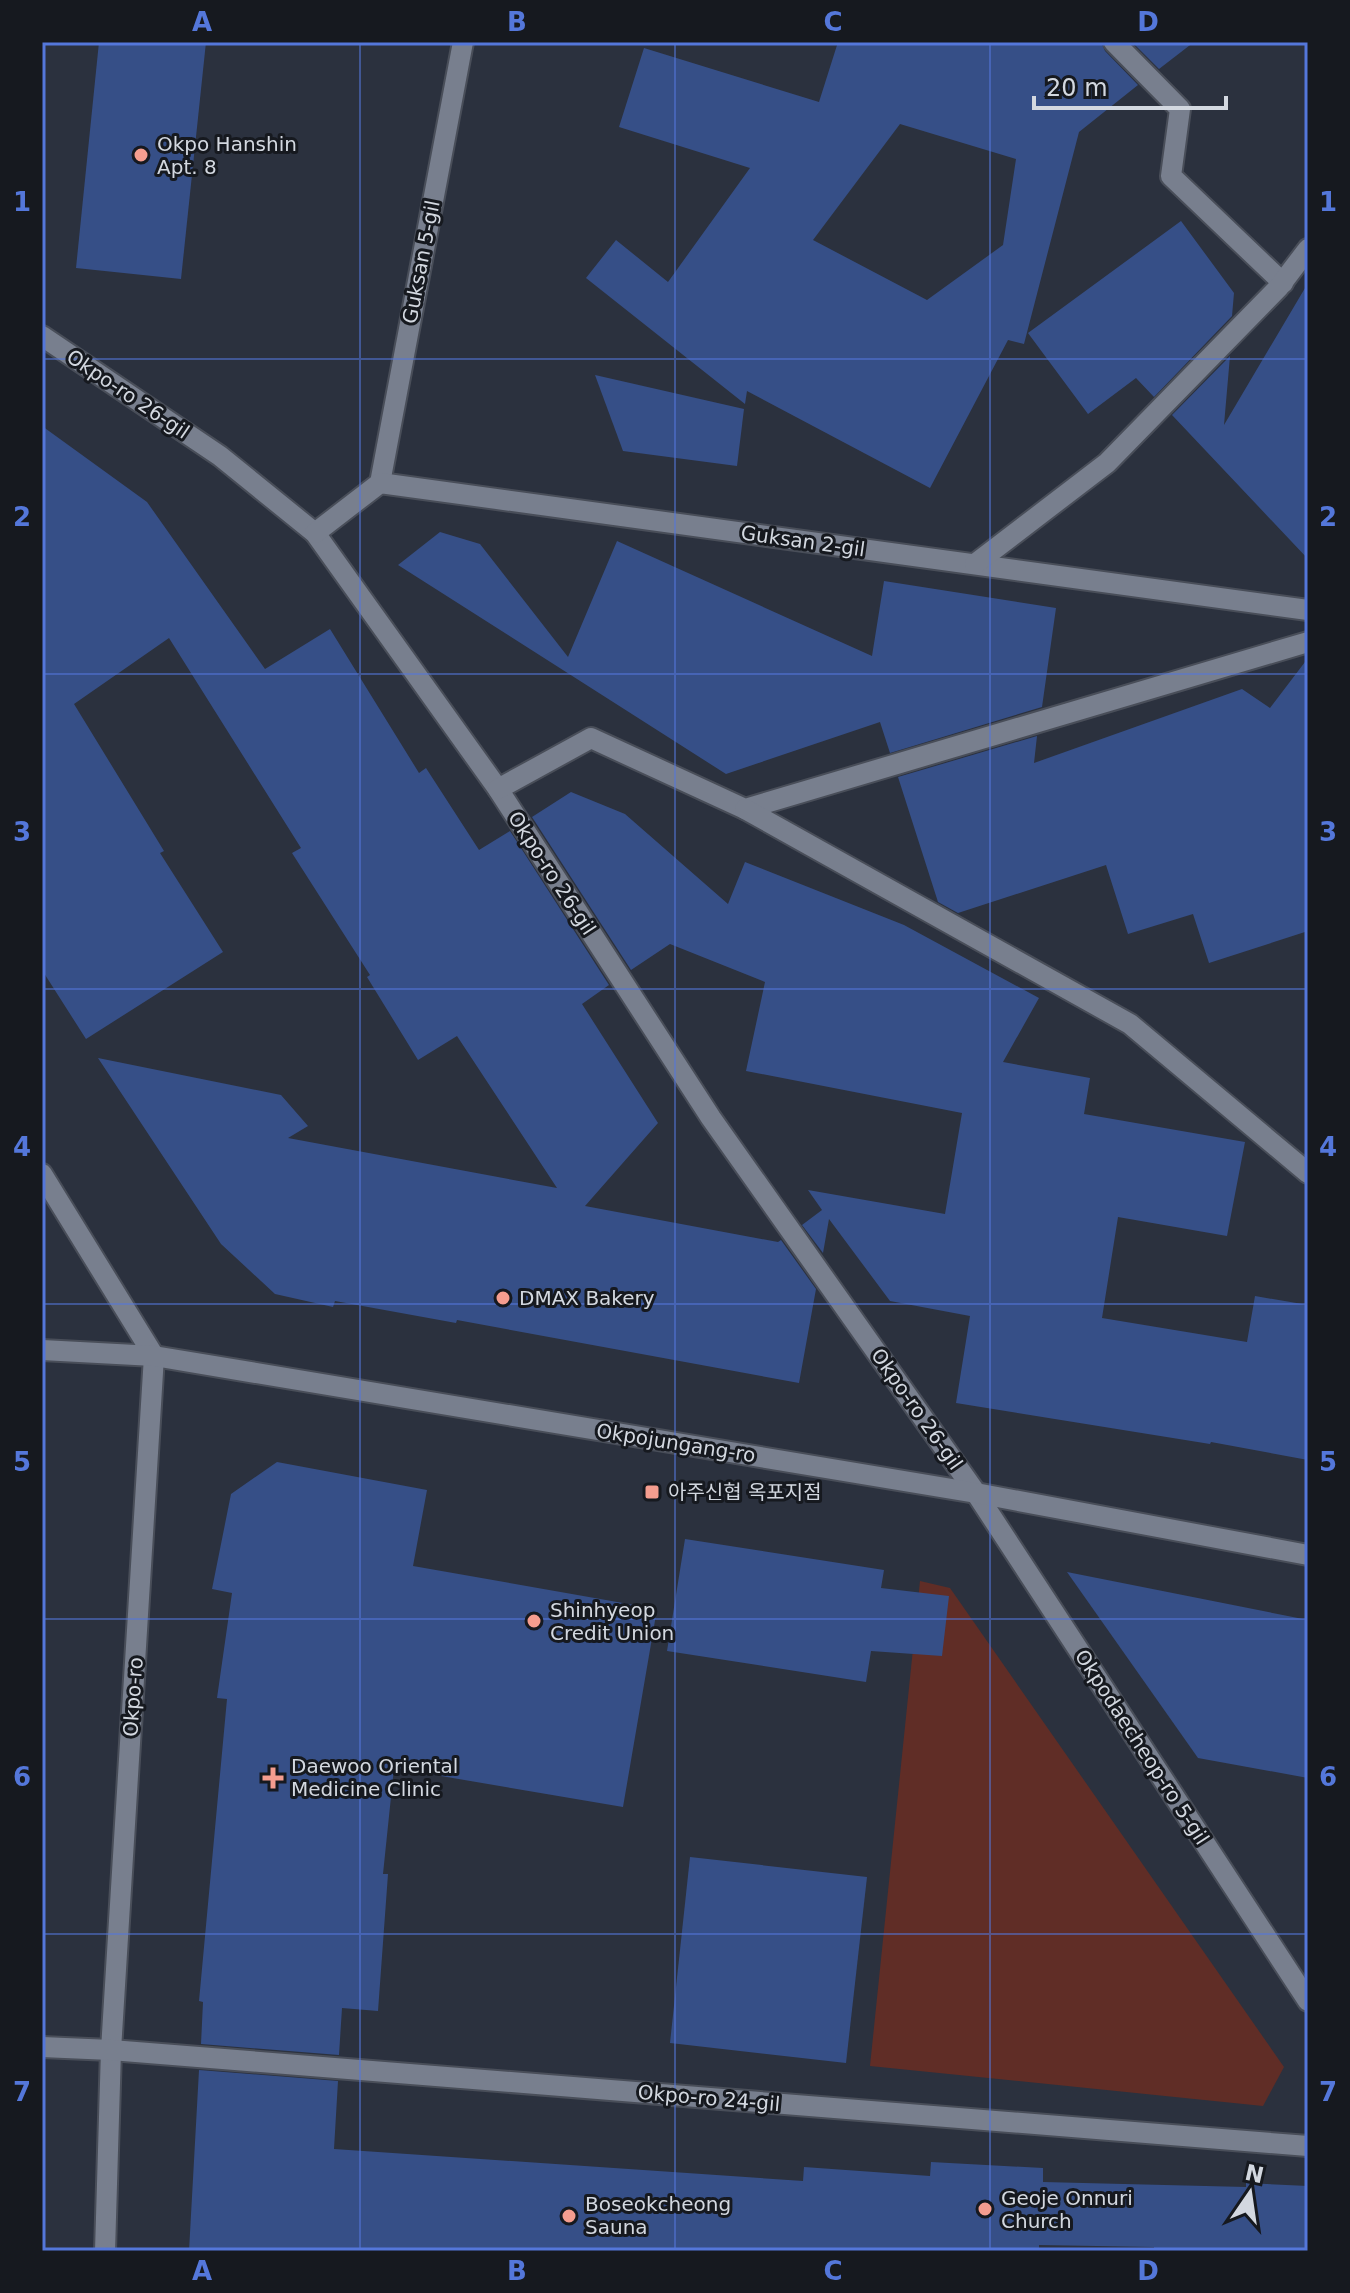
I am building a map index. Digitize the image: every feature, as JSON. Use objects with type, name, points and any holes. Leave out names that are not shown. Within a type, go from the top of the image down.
[{"type":"street","name":"Guksan 5-gil","points":[[380,483],[463,42]]},
{"type":"street","points":[[1114,42],[1180,109],[1171,176],[1283,283]]},
{"type":"street","points":[[975,564],[1107,463],[1283,283],[1308,249]]},
{"type":"street","name":"Okpo-ro 26-gil","points":[[42,336],[220,456],[315,533],[498,789],[711,1118],[976,1493]]},
{"type":"street","points":[[315,533],[380,483]]},
{"type":"street","name":"Guksan 2-gil","points":[[380,483],[1308,610]]},
{"type":"street","points":[[745,809],[1308,642]]},
{"type":"street","points":[[498,789],[591,738],[745,809],[1130,1024],[1308,1173]]},
{"type":"street","points":[[42,1174],[154,1356]]},
{"type":"street","name":"Okpojungang-ro","points":[[42,1350],[154,1356],[976,1493],[1308,1555]]},
{"type":"street","name":"Okpo-ro","points":[[105,2251],[111,2050],[154,1356]]},
{"type":"street","name":"Okpodaecheop-ro 5-gil","points":[[976,1493],[1308,2001]]},
{"type":"street","name":"Okpo-ro 24-gil","points":[[42,2047],[1308,2146]]},
{"type":"shaded area","points":[[920,1581],[950,1588],[1284,2067],[1263,2106],[870,2066]]},
{"type":"building","name":"Okpo Hanshin Apt. 8","points":[[99,42],[206,42],[181,279],[76,268]]},
{"type":"building","points":[[838,42],[1101,42],[1105,51],[1138,85],[1079,132],[1024,344],[1008,340],[930,488],[747,391],[745,404],[586,278],[616,240],[668,282],[750,168],[619,127],[644,48],[819,102]],"holes":[[[900,124],[1016,159],[1003,245],[927,300],[813,240]]]},
{"type":"building","points":[[1132,42],[1194,42],[1159,69]]},
{"type":"building","points":[[1181,221],[1234,293],[1232,316],[1154,397],[1136,378],[1088,414],[1028,333]]},
{"type":"building","points":[[1308,283],[1308,559],[1172,415],[1230,356],[1224,425]]},
{"type":"building","points":[[595,375],[744,409],[737,466],[623,451]]},
{"type":"building","points":[[42,426],[147,502],[265,669],[330,629],[419,773],[426,768],[479,850],[510,831],[609,985],[582,1004],[658,1123],[585,1206],[778,1242],[781,1240],[816,1289],[799,1383],[457,1320],[456,1323],[335,1301],[333,1307],[275,1294],[221,1244],[98,1058],[281,1095],[308,1126],[288,1138],[557,1188],[457,1036],[418,1060],[367,977],[370,975],[292,853],[301,848],[169,638],[74,704],[164,851],[160,853],[223,952],[86,1039],[42,970]]},
{"type":"building","points":[[440,532],[480,544],[568,657],[617,541],[872,656],[884,581],[1056,608],[1042,707],[890,753],[880,722],[726,774],[398,565]]},
{"type":"building","points":[[1308,658],[1308,931],[1209,963],[1193,914],[1128,934],[1106,865],[958,913],[938,902],[898,777],[1037,736],[1034,763],[1242,689],[1270,708]]},
{"type":"building","points":[[571,792],[625,814],[728,904],[745,862],[904,925],[1039,998],[1003,1062],[1090,1078],[1084,1114],[1245,1142],[1227,1236],[1118,1217],[1102,1318],[1247,1342],[1255,1296],[1308,1305],[1308,1460],[956,1403],[970,1316],[890,1301],[829,1219],[823,1253],[802,1225],[822,1210],[808,1190],[945,1214],[962,1113],[746,1071],[765,982],[670,944],[631,970],[532,817]]},
{"type":"building","points":[[277,1462],[427,1490],[413,1566],[657,1609],[623,1807],[394,1768],[383,1874],[388,1874],[378,2011],[342,2008],[339,2055],[201,2044],[203,2002],[199,2001],[227,1699],[217,1698],[232,1593],[212,1589],[231,1494]]},
{"type":"building","points":[[685,1539],[884,1570],[881,1588],[949,1596],[942,1656],[871,1651],[866,1682],[667,1651]]},
{"type":"building","points":[[1067,1572],[1308,1620],[1308,1778],[1198,1758]]},
{"type":"building","points":[[690,1857],[867,1877],[846,2063],[670,2043]]},
{"type":"building","points":[[199,2070],[338,2081],[334,2149],[803,2181],[804,2167],[930,2176],[931,2162],[1043,2168],[1043,2182],[1308,2186],[1308,2251],[1154,2251],[1154,2247],[1039,2245],[1039,2251],[189,2251]]},
{"type":"place","name":"Okpo Hanshin Apt. 8","points":[[141,155]]},
{"type":"place","name":"DMAX Bakery","points":[[503,1298]]},
{"type":"place","name":"아주신협 옥포지점","points":[[652,1492]]},
{"type":"place","name":"Shinhyeop Credit Union","points":[[534,1621]]},
{"type":"place","name":"Daewoo Oriental Medicine Clinic","points":[[273,1778]]},
{"type":"place","name":"Geoje Onnuri Church","points":[[985,2209]]},
{"type":"place","name":"Boseokcheong Sauna","points":[[569,2216]]}]
